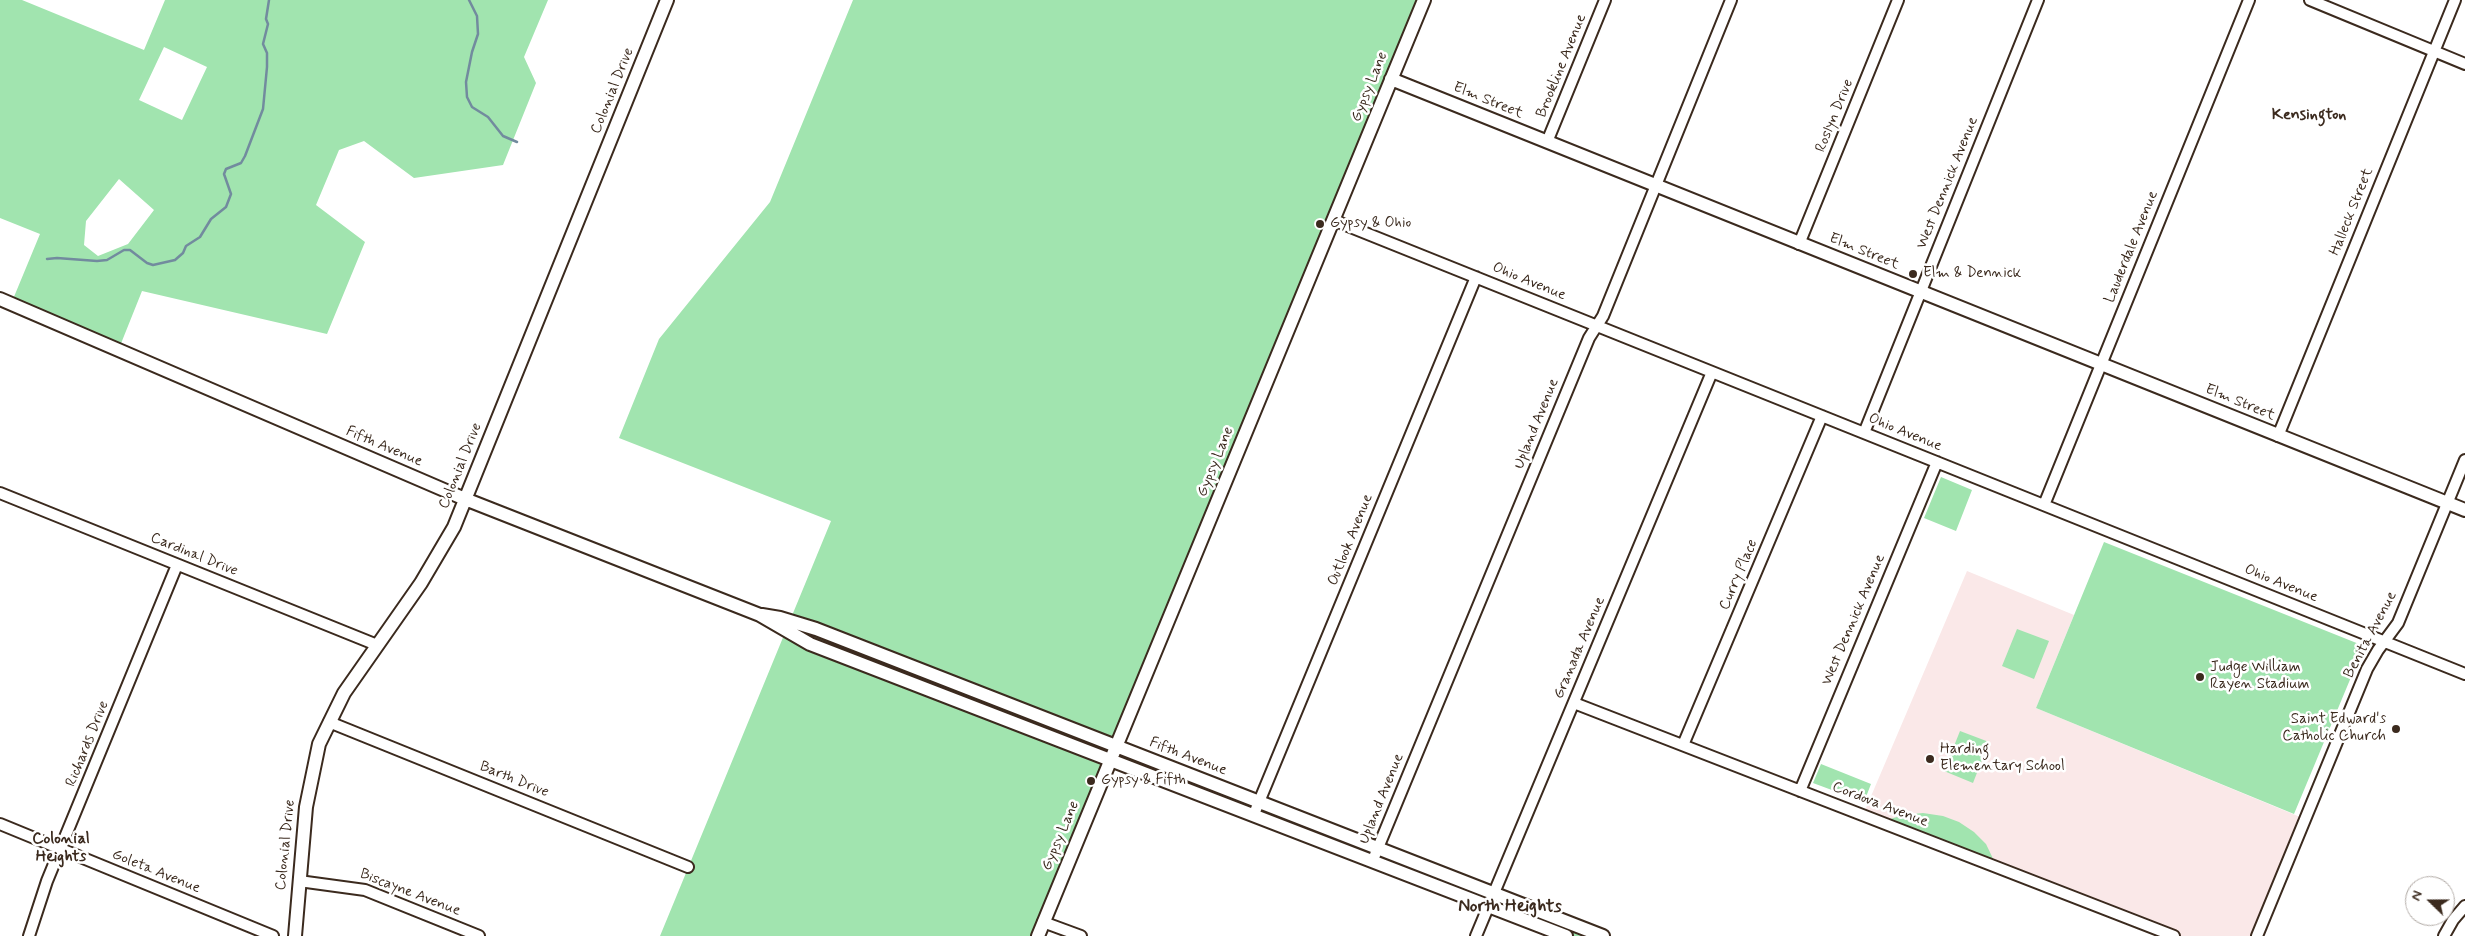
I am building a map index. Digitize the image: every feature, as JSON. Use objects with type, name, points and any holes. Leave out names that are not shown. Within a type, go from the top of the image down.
[{"type":"street","name":"Colonial Drive","points":[[295,936],[298,881],[309,781],[319,744],[344,693],[421,583],[445,544],[465,500],[667,0]]},
{"type":"street","name":"Gypsy Lane","points":[[1038,936],[1424,0]]},
{"type":"street","name":"Brookline Avenue","points":[[1547,142],[1605,0]]},
{"type":"street","name":"Upland Avenue","points":[[1373,861],[1589,338],[1603,316],[1731,0]]},
{"type":"street","name":"Roslyn Drive","points":[[1799,244],[1898,0]]},
{"type":"street","name":"West Dennick Avenue","points":[[1864,434],[2038,0]]},
{"type":"street","name":"Lauderdale Avenue","points":[[2044,505],[2249,0]]},
{"type":"street","points":[[2310,0],[2465,64]]},
{"type":"street","name":"Halleck Street","points":[[2278,436],[2455,0]]},
{"type":"street","name":"Elm Street","points":[[1391,80],[2465,510]]},
{"type":"street","name":"Ohio Avenue","points":[[1333,220],[2465,674]]},
{"type":"street","name":"Outlook Avenue","points":[[1254,814],[1476,277]]},
{"type":"street","name":"Fifth Avenue","points":[[0,299],[465,500],[760,615],[810,644],[1566,936]]},
{"type":"street","name":"Granada Avenue","points":[[1476,936],[1712,372]]},
{"type":"street","name":"Curry Place","points":[[1683,746],[1822,416]]},
{"type":"street","name":"Benita Avenue","points":[[2257,936],[2367,669],[2398,623],[2465,460]]},
{"type":"street","name":"West Dennick Avenue","points":[[1800,790],[1937,462]]},
{"type":"street","name":"Cardinal Drive","points":[[0,494],[377,645]]},
{"type":"street","name":"Richards Drive","points":[[29,936],[47,881],[177,564]]},
{"type":"street","name":"Fifth Avenue","points":[[760,615],[780,618],[816,629],[1603,936]]},
{"type":"street","name":"Cordova Avenue","points":[[1574,703],[2174,936]]},
{"type":"street","name":"Barth Drive","points":[[329,722],[688,867]]},
{"type":"street","name":"Goleta Avenue","points":[[0,824],[273,936]]},
{"type":"street","name":"Biscayne Avenue","points":[[298,881],[365,890],[479,936]]},
{"type":"street","points":[[2444,936],[2453,920],[2465,906]]},
{"type":"street","points":[[1044,922],[1082,936]]},
{"type":"shaded area","points":[[1967,571],[2074,615],[2036,708],[2305,819],[2257,936],[2174,936],[1863,815]]},
{"type":"green space","points":[[0,0],[22,0],[144,50],[165,0],[548,0],[524,57],[536,83],[503,165],[414,178],[364,141],[339,150],[316,205],[365,242],[327,334],[142,291],[118,351],[11,304],[40,234],[0,218]],"holes":[[[164,47],[207,67],[182,120],[139,100]],[[119,179],[154,210],[128,244],[98,256],[84,245],[86,221]]]},
{"type":"green space","points":[[853,0],[1424,0],[1116,747],[1603,936],[1566,936],[1110,761],[1038,936],[660,936],[831,521],[619,438],[659,339],[770,202]]},
{"type":"green space","points":[[1941,477],[1972,490],[1956,531],[1924,518]]},
{"type":"green space","name":"Judge William Rayen Stadium","points":[[2104,542],[2364,646],[2294,814],[2036,708]]},
{"type":"green space","points":[[2017,629],[2049,641],[2034,679],[2002,666]]},
{"type":"green space","points":[[1960,731],[1989,742],[1973,783],[1944,771]]},
{"type":"green space","points":[[1821,764],[1871,784],[1864,802],[1813,783]]},
{"type":"green space","points":[[1923,813],[1943,816],[1959,822],[1974,832],[1986,844],[1997,867],[1881,822],[1903,815]]},
{"type":"waterway","points":[[47,259],[107,260],[124,250],[130,250],[147,263],[153,265],[175,260],[183,253],[186,246],[200,237],[211,219],[226,207],[231,194],[224,174],[226,169],[241,163],[263,109],[267,67],[267,53],[263,44],[268,24],[266,19],[269,0]]},
{"type":"waterway","points":[[469,0],[477,16],[478,34],[466,82],[467,97],[472,107],[488,117],[503,136],[517,142]]},
{"type":"place","name":"Gypsy & Ohio","points":[[1320,224]]},
{"type":"place","name":"Elm & Dennick","points":[[1913,274]]},
{"type":"place","name":"Judge William Rayen Stadium","points":[[2200,677]]},
{"type":"place","name":"Saint Edward's Catholic Church","points":[[2396,729]]},
{"type":"place","name":"Harding Elementary School","points":[[1930,759]]},
{"type":"place","name":"Gypsy & Fifth","points":[[1091,781]]},
{"type":"district","name":"Kensington","points":[[2309,116]]},
{"type":"district","name":"Colonial Heights","points":[[61,849]]},
{"type":"district","name":"North Heights","points":[[1510,907]]}]
